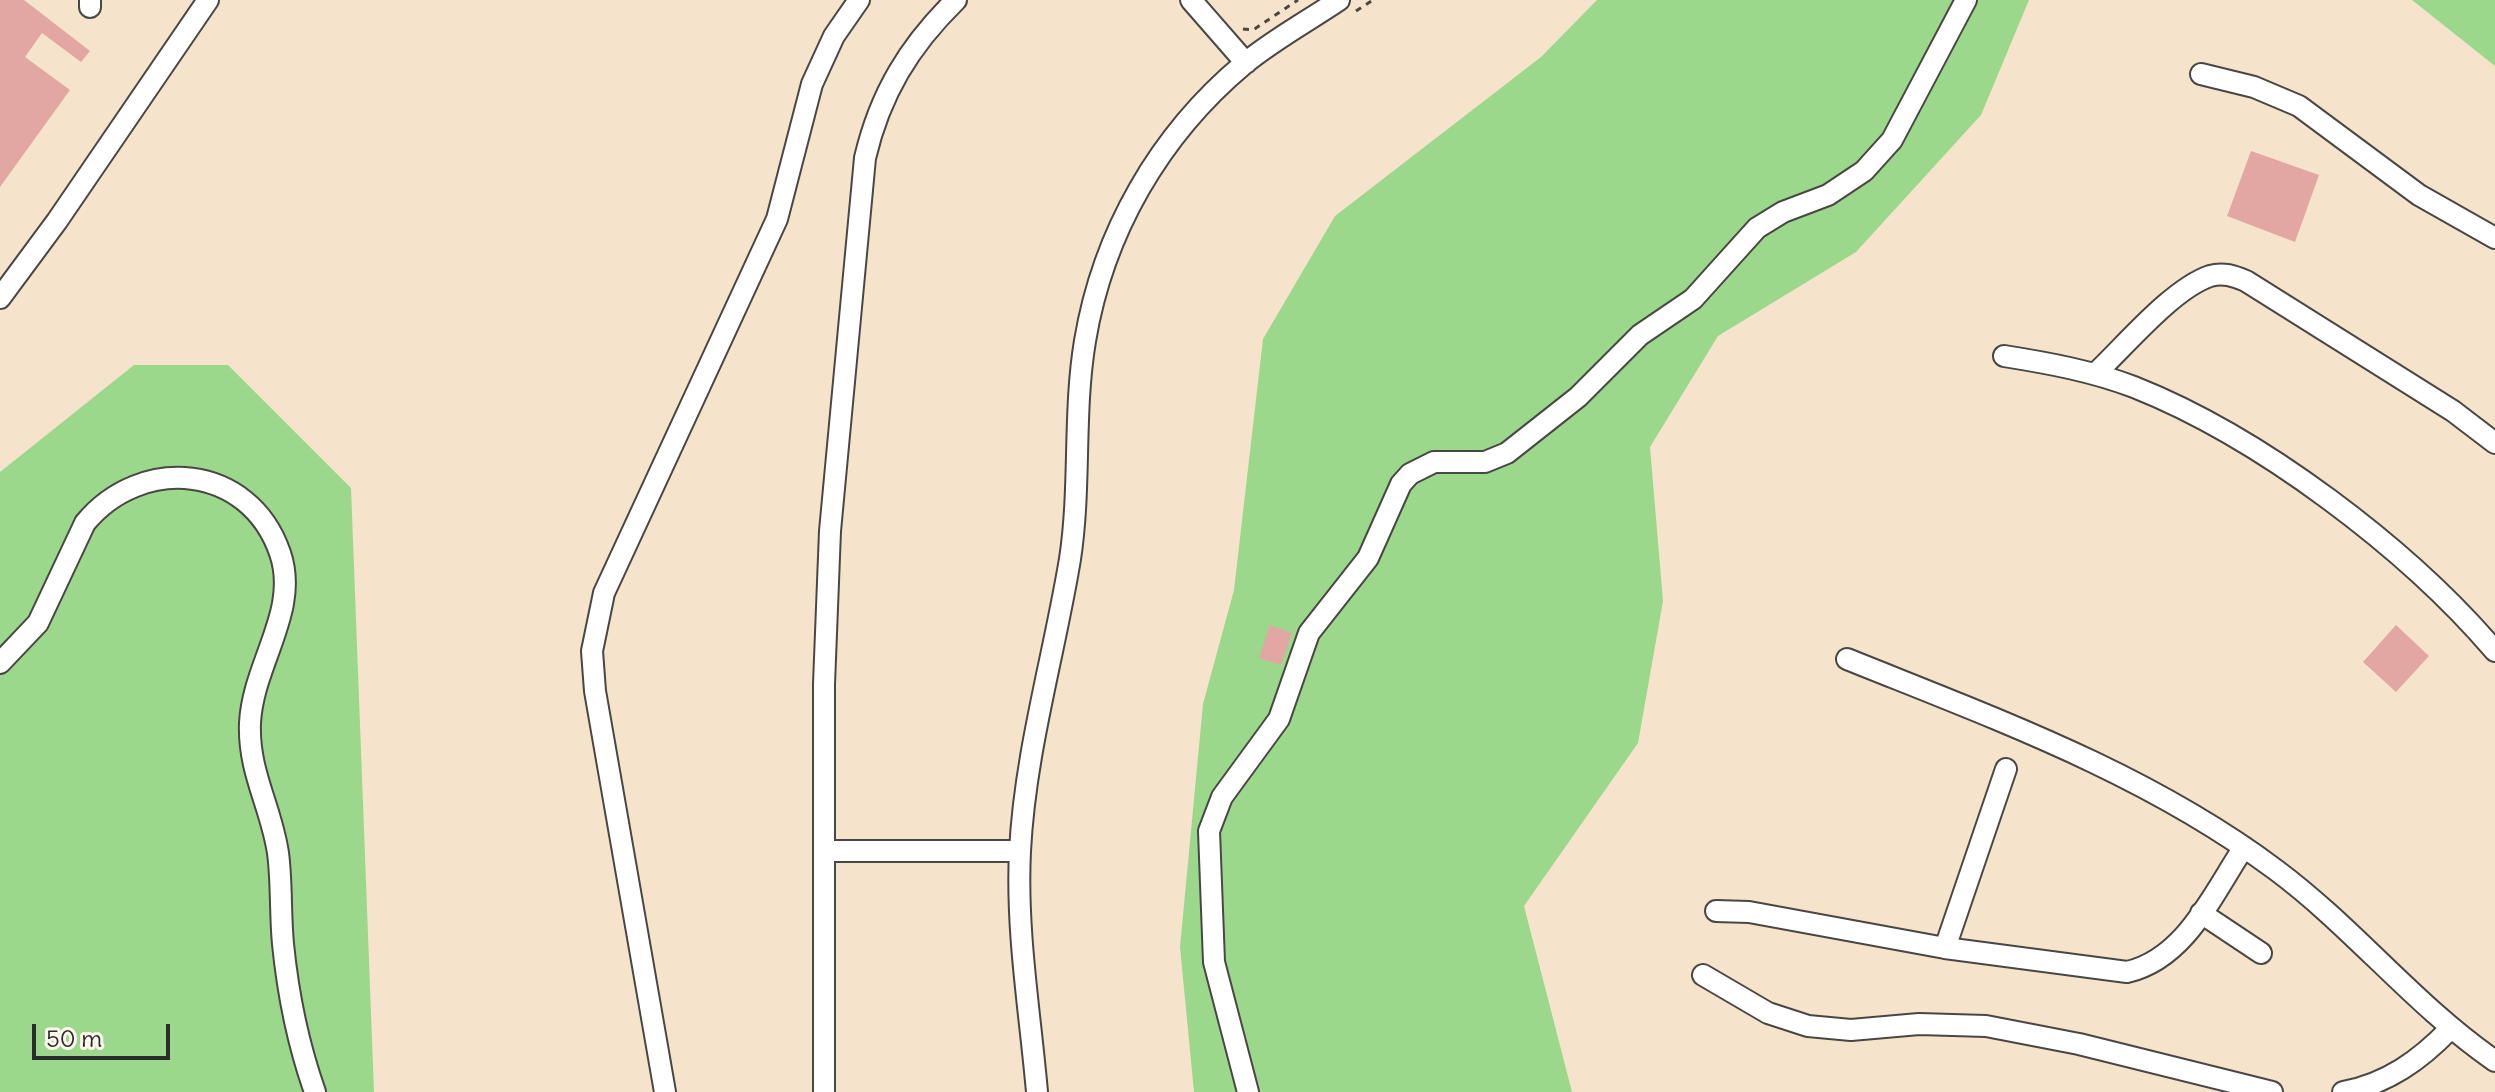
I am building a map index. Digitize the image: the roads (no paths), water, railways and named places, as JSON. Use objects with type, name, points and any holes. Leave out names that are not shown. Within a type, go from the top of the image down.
[{"type":"street","points":[[0,298],[57,221],[208,0]]},
{"type":"street","points":[[665,1092],[592,671],[594,631],[612,575],[777,219],[786,195],[802,117],[823,57],[859,0]]},
{"type":"street","points":[[824,1092],[824,684],[830,531],[865,158],[882,102],[894,75],[929,27],[956,0]]},
{"type":"street","points":[[1191,0],[1246,63]]},
{"type":"street","points":[[1248,1092],[1214,962],[1209,831],[1222,797],[1279,719],[1309,633],[1368,558],[1401,484],[1410,474],[1434,462],[1485,462],[1507,453],[1578,397],[1640,335],[1693,299],[1757,228],[1783,212],[1828,195],[1864,171],[1892,140],[1966,0]]},
{"type":"street","points":[[1037,1092],[1022,949],[1020,851],[1034,741],[1070,556],[1078,478],[1080,381],[1097,287],[1117,230],[1154,163],[1185,122],[1246,63],[1343,9]]},
{"type":"street","points":[[2201,74],[2254,87],[2299,106],[2419,195],[2495,238]]},
{"type":"street","points":[[2095,374],[2187,290],[2212,275],[2230,274],[2246,281],[2453,411],[2495,443]]},
{"type":"street","points":[[2004,356],[2095,374],[2186,411],[2294,477],[2386,547],[2463,616],[2495,651]]},
{"type":"street","points":[[0,663],[38,623],[85,523],[96,509],[125,488],[159,478],[195,479],[235,495],[265,524],[280,554],[284,603],[257,678],[250,721],[251,755],[278,851],[288,981],[315,1092]]},
{"type":"street","points":[[1847,659],[2074,751],[2143,785],[2244,847],[2331,916],[2450,1029],[2495,1061]]},
{"type":"street","points":[[1945,948],[2006,769]]},
{"type":"street","points":[[1716,911],[1749,912],[1945,948],[2127,972],[2165,956],[2201,913],[2244,847]]},
{"type":"street","points":[[824,851],[1020,851]]},
{"type":"street","points":[[2201,913],[2261,953]]},
{"type":"street","points":[[1703,975],[1768,1013],[1808,1026],[1851,1030],[1919,1024],[1986,1026],[2079,1044],[2272,1092]]},
{"type":"street","points":[[2343,1092],[2372,1084],[2411,1065],[2450,1029]]}]
